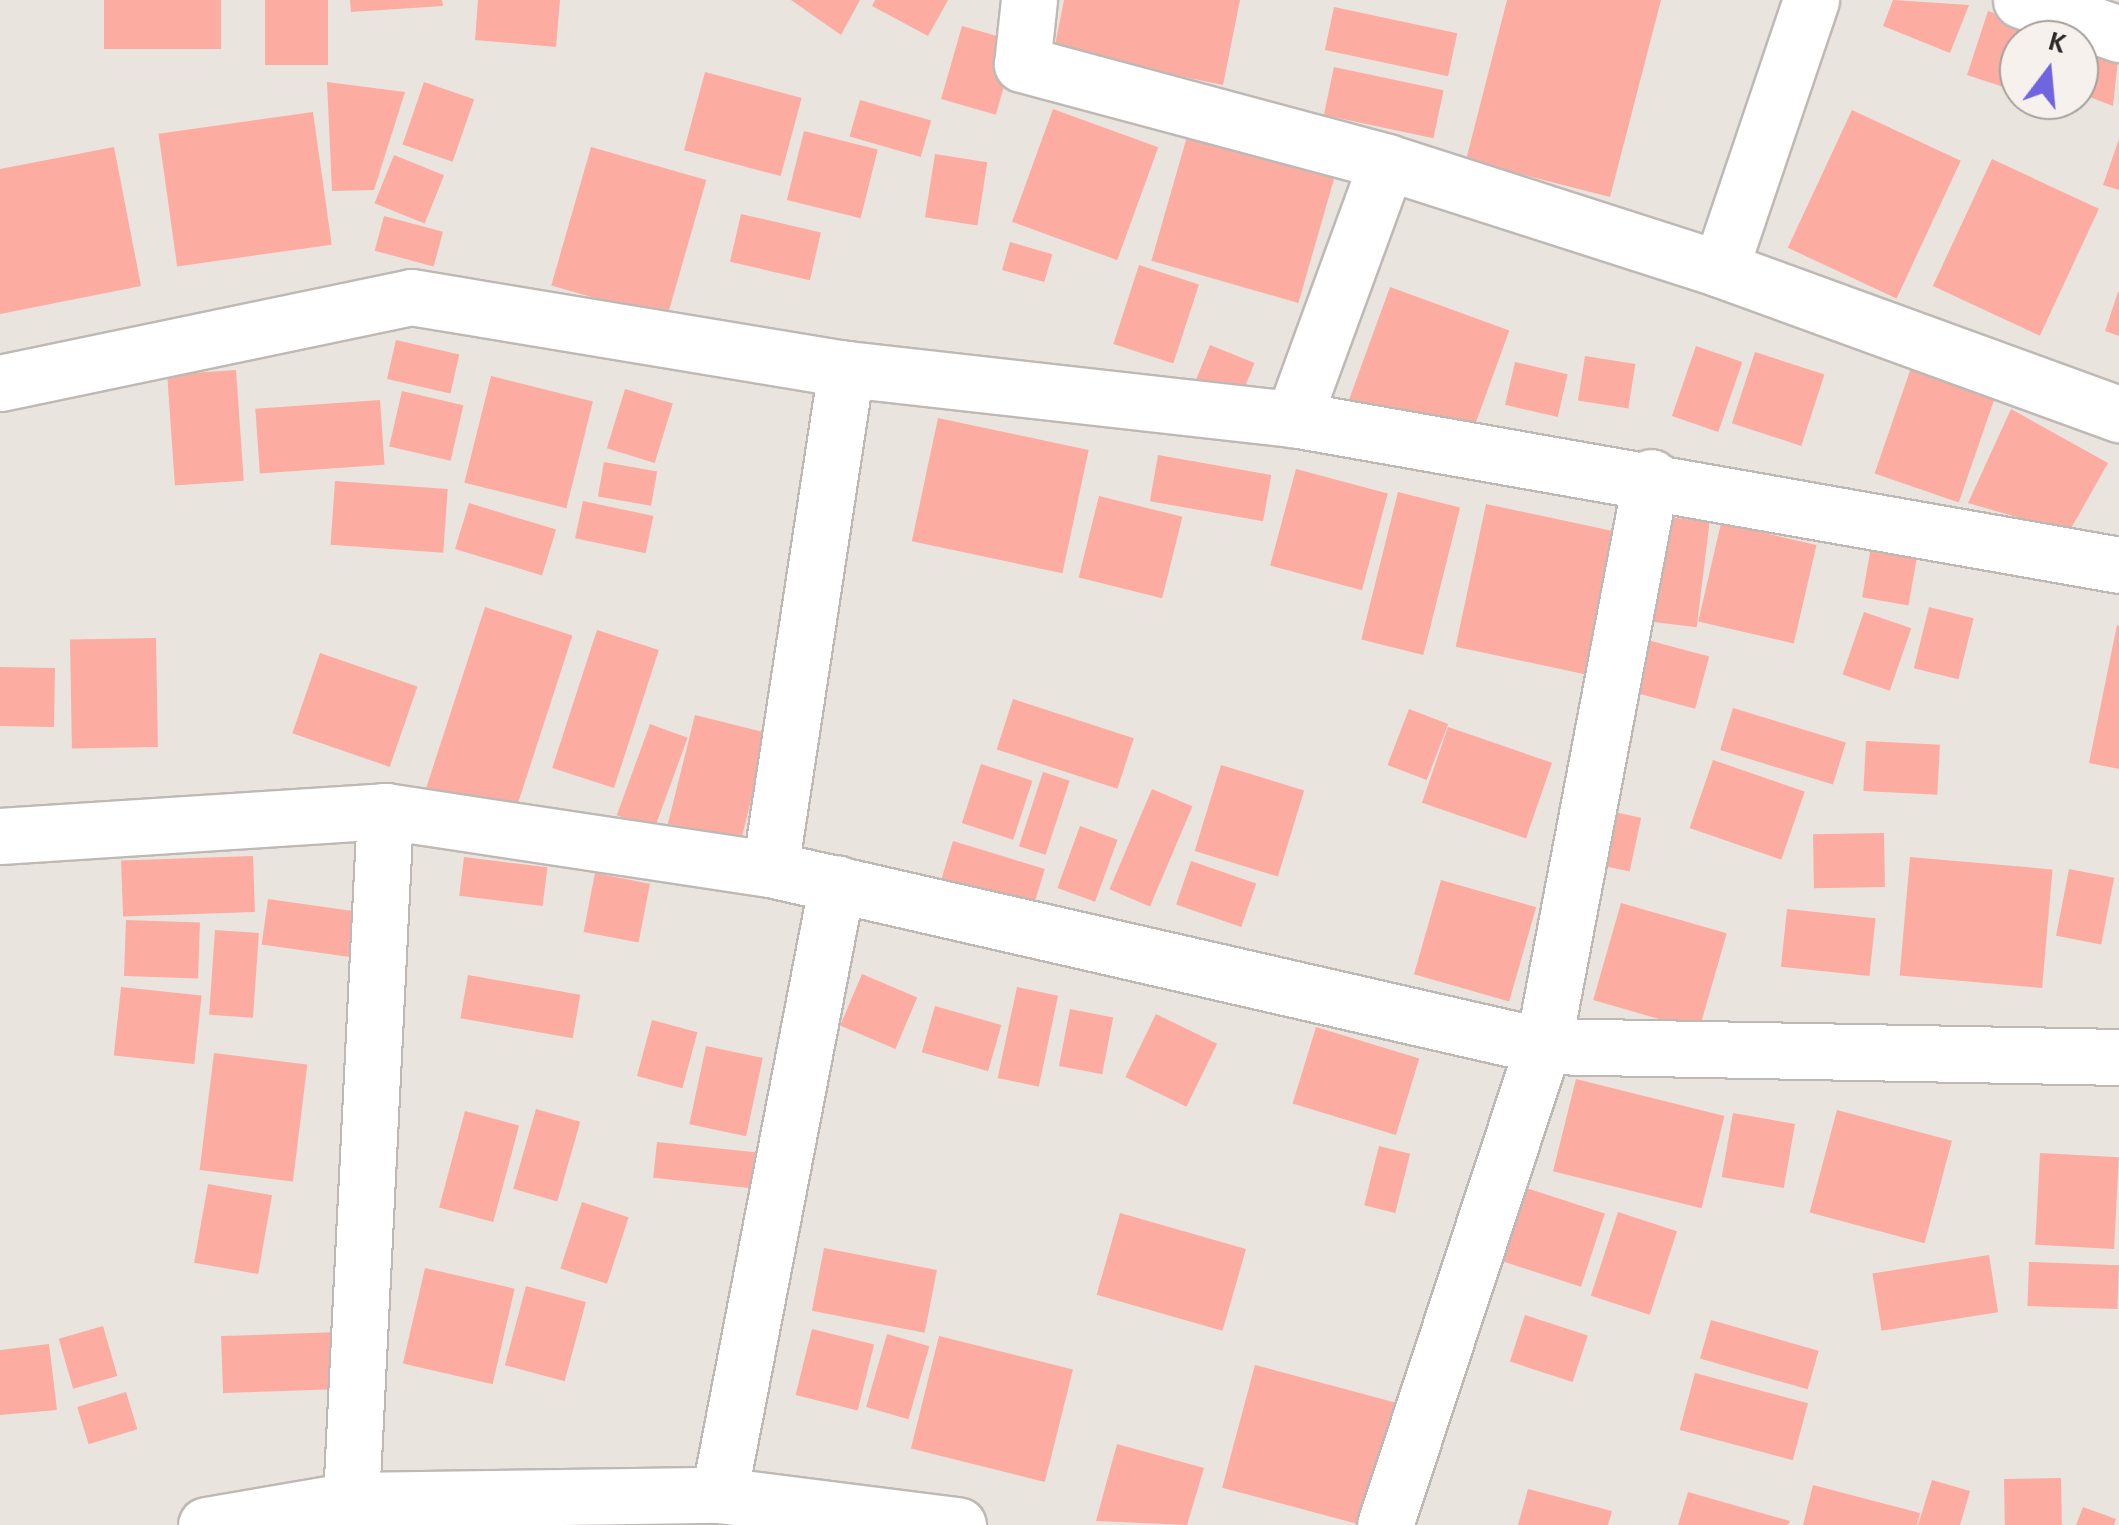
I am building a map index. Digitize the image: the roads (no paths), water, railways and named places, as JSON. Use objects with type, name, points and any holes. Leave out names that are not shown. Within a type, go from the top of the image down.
[{"type":"street","points":[[1029,0],[1022,64],[1387,162],[1720,268],[2119,414]]},
{"type":"street","points":[[1720,268],[1811,0]]},
{"type":"street","points":[[2020,0],[2119,34]]},
{"type":"street","points":[[1294,419],[1387,162]]},
{"type":"street","points":[[0,384],[412,297],[846,369],[1294,419],[1651,477],[2119,565]]},
{"type":"street","points":[[770,869],[846,369]]},
{"type":"street","points":[[1384,1525],[1542,1046],[1651,477]]},
{"type":"street","points":[[351,1500],[385,811]]},
{"type":"street","points":[[0,836],[385,811],[770,869],[1542,1046],[2119,1057]]},
{"type":"street","points":[[719,1495],[837,883]]},
{"type":"street","points":[[206,1525],[351,1500],[719,1495],[958,1525]]}]
